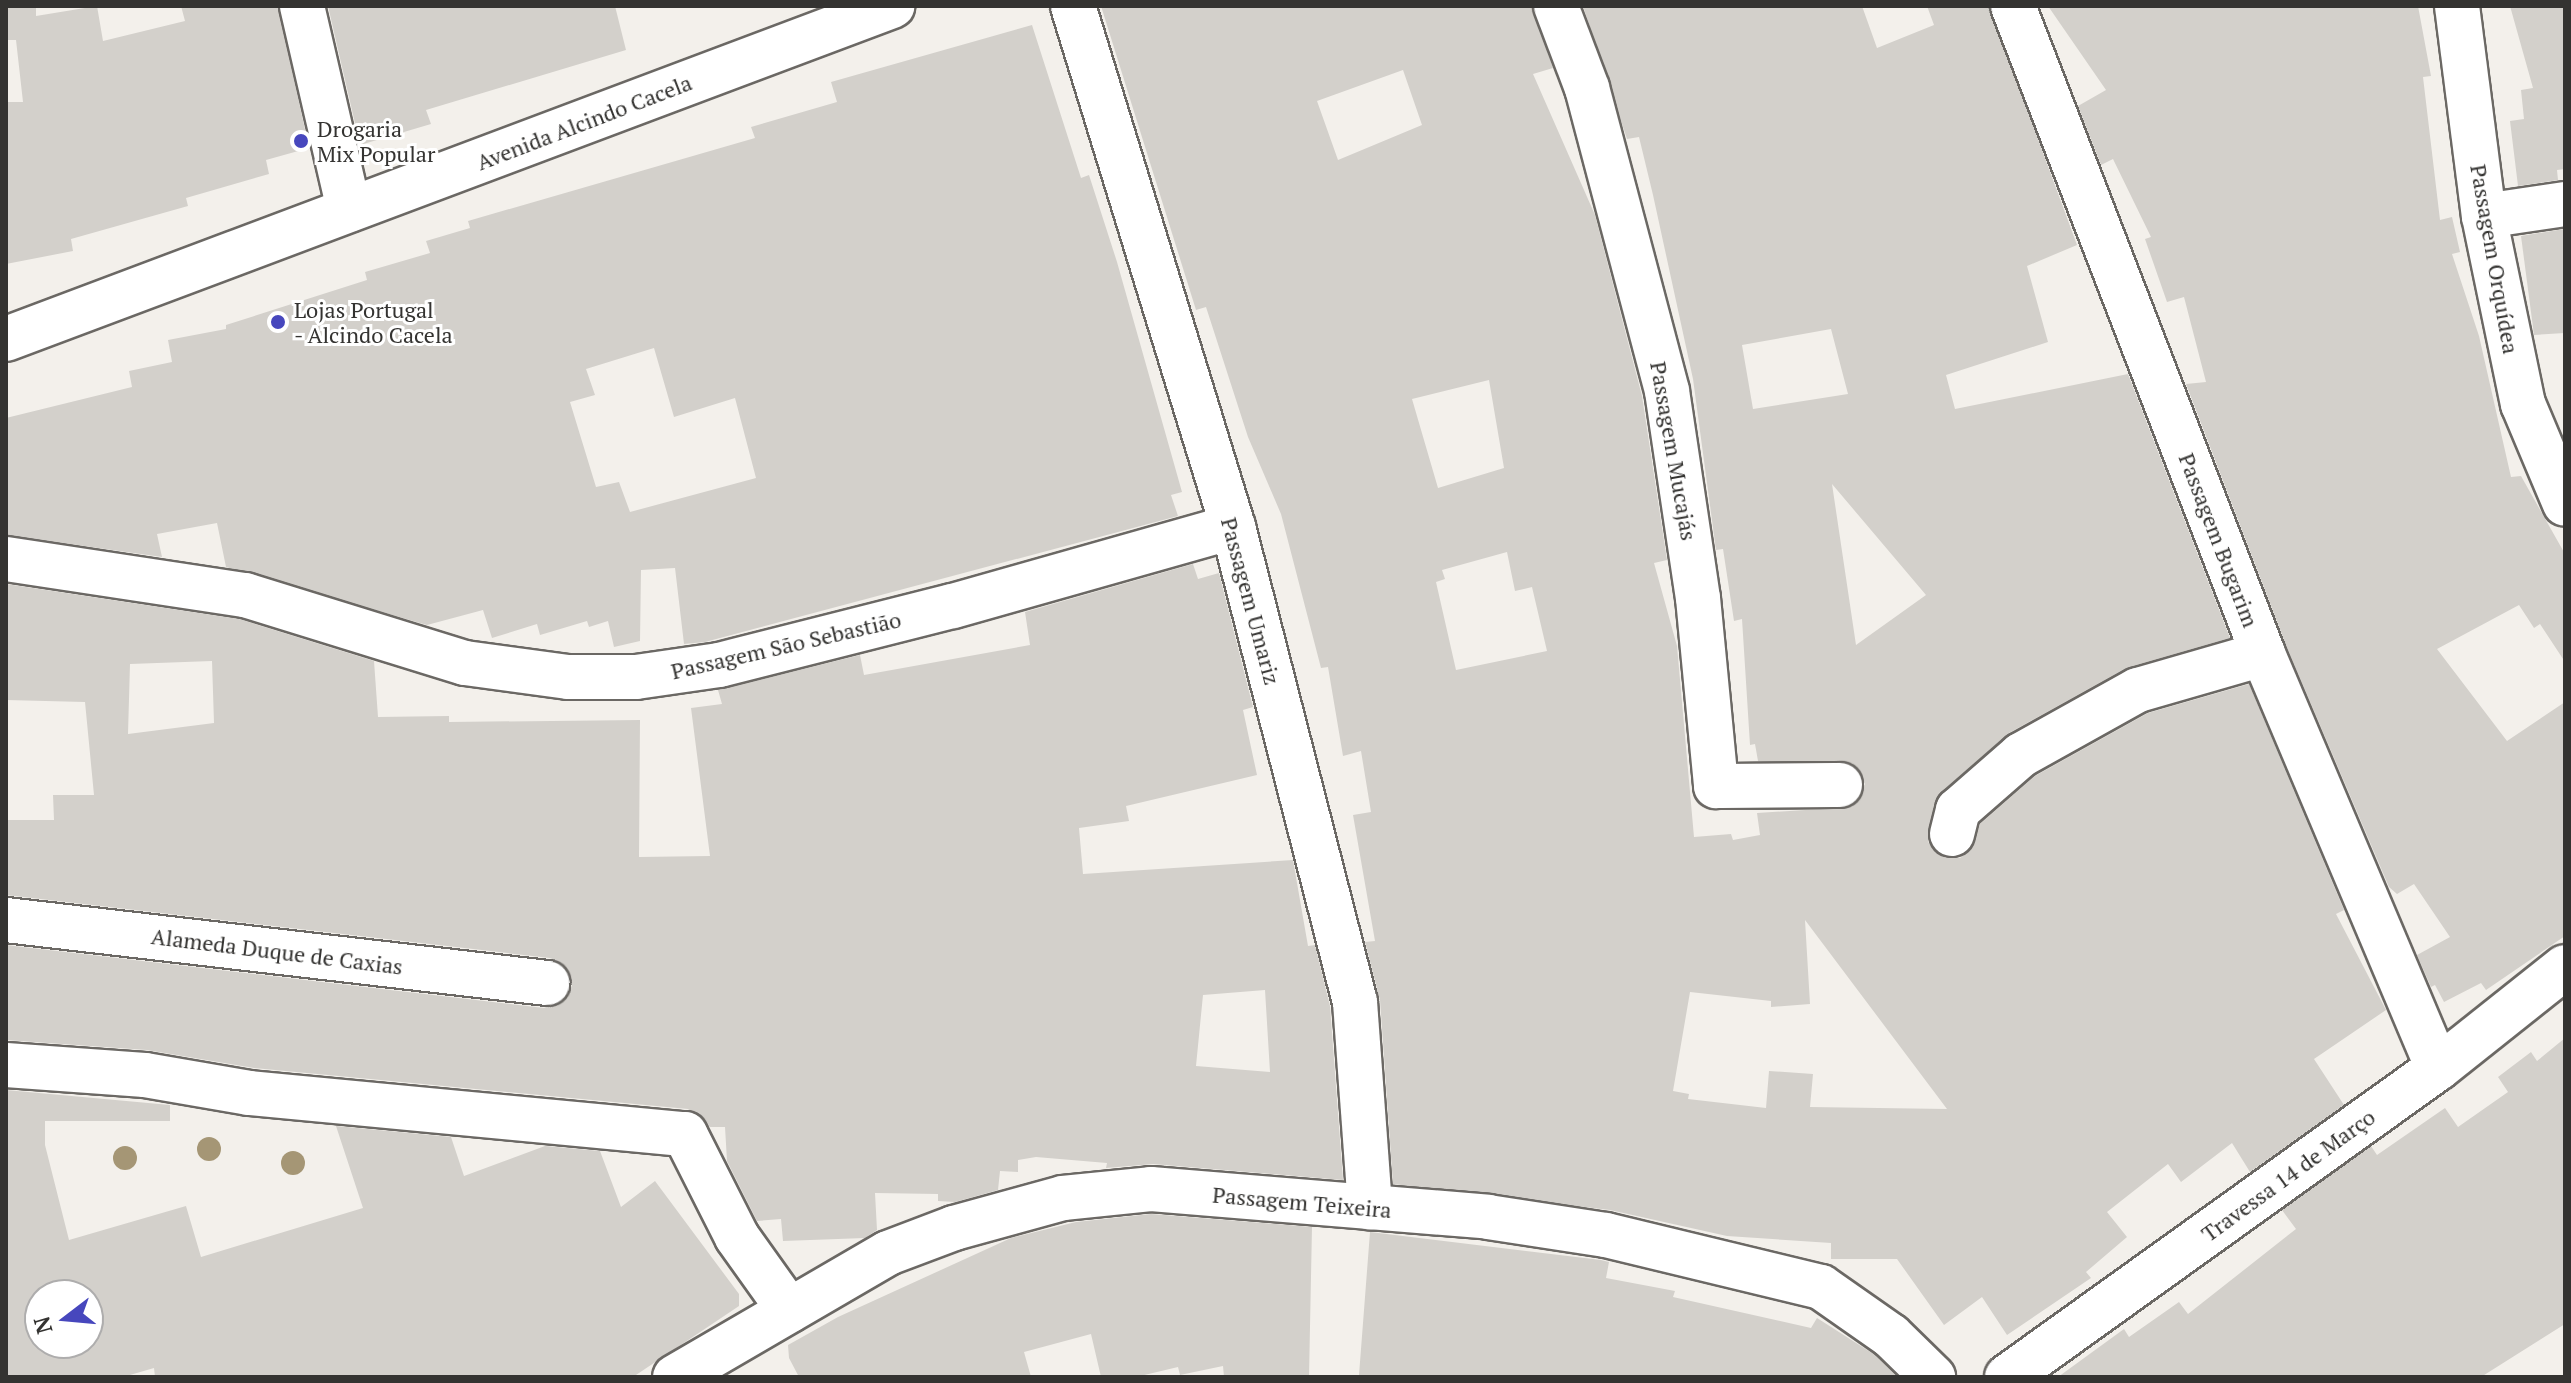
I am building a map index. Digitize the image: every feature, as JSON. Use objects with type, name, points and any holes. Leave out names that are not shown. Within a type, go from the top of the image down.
[{"type":"street","points":[[302,6],[349,210]]},
{"type":"street","name":"Avenida Alcindo Cacela","points":[[6,339],[892,6]]},
{"type":"street","name":"Passagem Umariz","points":[[1073,6],[1233,527],[1355,1002],[1370,1207]]},
{"type":"street","name":"Passagem Mucajás","points":[[1556,6],[1587,88],[1667,391],[1698,598],[1716,786],[1840,785]]},
{"type":"street","name":"Passagem Bugarim","points":[[2013,6],[2263,654],[2438,1068]]},
{"type":"street","name":"Passagem Orquídea","points":[[2457,6],[2484,216],[2523,404],[2565,504]]},
{"type":"street","points":[[2484,216],[2565,204]]},
{"type":"street","name":"Passagem São Sebastião","points":[[6,559],[245,595],[465,663],[568,677],[636,677],[719,665],[953,606],[1233,527]]},
{"type":"street","points":[[1952,834],[1958,810],[2021,755],[2138,690],[2263,654]]},
{"type":"street","name":"Alameda Duque de Caxias","points":[[6,920],[547,983]]},
{"type":"street","name":"Travessa 14 de Março","points":[[2007,1377],[2438,1068],[2565,967]]},
{"type":"street","points":[[6,1065],[145,1075],[249,1093],[685,1134],[737,1237],[789,1310]]},
{"type":"street","name":"Passagem Teixeira","points":[[675,1377],[888,1253],[954,1228],[1108,1190],[1370,1207],[1606,1235],[1821,1287],[1891,1336],[1933,1377]]},
{"type":"building","points":[[97,6],[103,41],[185,21],[181,6],[278,6],[309,148],[266,160],[269,174],[186,198],[188,206],[71,239],[73,251],[6,264],[6,102],[23,102],[16,40],[6,40],[6,7],[36,7],[36,16]]},
{"type":"building","points":[[328,6],[615,6],[626,50],[426,110],[431,124],[360,145]]},
{"type":"building","points":[[1101,6],[1532,6],[1553,68],[1533,74],[1595,215],[1642,396],[1667,560],[1654,563],[1677,646],[1694,837],[1731,834],[1733,840],[1760,835],[1757,813],[1852,807],[1865,784],[1852,763],[1758,761],[1755,744],[1750,745],[1742,619],[1734,621],[1723,549],[1716,550],[1693,379],[1653,195],[1639,137],[1627,139],[1583,6],[1862,6],[1877,48],[1934,25],[1927,6],[1989,6],[2077,245],[2027,266],[2048,342],[1946,375],[1955,409],[2128,374],[2230,638],[2126,668],[2009,733],[1941,792],[1934,804],[1928,842],[1945,858],[1960,858],[1970,851],[1980,824],[2035,776],[2148,713],[2249,684],[2344,910],[2336,914],[2386,1010],[2314,1059],[2344,1105],[2250,1172],[2232,1143],[2181,1182],[2168,1164],[2107,1212],[2127,1237],[2086,1272],[2091,1278],[2007,1335],[1982,1297],[1944,1325],[1897,1259],[1831,1259],[1831,1243],[1727,1236],[1610,1210],[1393,1184],[1380,1000],[1365,942],[1375,941],[1353,815],[1371,812],[1361,751],[1343,756],[1328,667],[1321,668],[1281,514],[1248,437],[1206,307],[1196,310]],"holes":[[[1403,70],[1422,125],[1338,160],[1317,101]],[[1831,329],[1848,394],[1753,409],[1742,345]],[[1489,380],[1504,468],[1438,488],[1412,399]],[[1832,484],[1926,595],[1856,645]],[[1507,552],[1515,591],[1532,587],[1547,651],[1456,670],[1436,582],[1445,579],[1442,570]],[[1805,920],[1947,1109],[1810,1107],[1813,1074],[1769,1071],[1766,1108],[1688,1099],[1689,1094],[1673,1091],[1690,992],[1771,1001],[1771,1007],[1810,1004]]]},
{"type":"building","points":[[2048,6],[2418,6],[2431,76],[2423,77],[2440,220],[2452,217],[2460,252],[2452,254],[2479,336],[2511,477],[2521,476],[2565,554],[2565,662],[2540,624],[2534,628],[2519,605],[2437,649],[2507,741],[2565,702],[2565,936],[2486,990],[2481,983],[2444,1002],[2435,985],[2431,987],[2417,955],[2450,937],[2414,884],[2397,894],[2389,887],[2286,645],[2186,384],[2206,382],[2184,297],[2167,302],[2145,239],[2151,237],[2113,159],[2101,165],[2078,106],[2106,90]]},
{"type":"building","points":[[2510,6],[2565,6],[2565,169],[2557,170],[2558,180],[2518,186],[2510,121],[2524,119],[2521,90],[2533,88]]},
{"type":"building","points":[[1032,25],[1081,178],[1089,175],[1117,262],[1182,492],[1171,495],[1178,516],[705,642],[684,644],[675,568],[641,570],[640,641],[614,647],[608,621],[589,627],[587,621],[540,635],[537,624],[492,638],[483,610],[427,625],[226,567],[217,523],[157,534],[162,557],[6,535],[6,418],[132,387],[129,371],[172,362],[168,340],[226,329],[226,325],[367,280],[365,272],[430,253],[426,241],[470,228],[468,221],[755,138],[751,127],[837,102],[831,82]],"holes":[[[654,348],[674,417],[735,398],[756,478],[630,512],[619,482],[596,487],[570,402],[595,395],[586,369]]]},
{"type":"building","points":[[2564,229],[2565,333],[2534,335],[2521,236]]},
{"type":"building","points":[[1193,564],[1198,579],[1219,573],[1253,707],[1243,710],[1257,775],[1126,806],[1129,821],[1079,828],[1083,874],[1293,860],[1308,946],[1315,945],[1330,1006],[1343,1180],[1153,1164],[1106,1168],[1107,1163],[1036,1157],[1018,1160],[1018,1172],[1000,1171],[998,1190],[955,1202],[938,1201],[938,1194],[875,1193],[877,1230],[865,1238],[783,1241],[781,1219],[757,1221],[727,1161],[725,1127],[710,1127],[688,1109],[254,1068],[147,1050],[6,1040],[6,945],[544,1008],[567,998],[572,985],[562,963],[550,958],[6,895],[6,820],[54,820],[53,795],[94,795],[85,702],[6,700],[6,584],[239,619],[374,661],[378,717],[449,716],[449,722],[640,720],[639,857],[710,856],[691,708],[722,704],[718,690],[860,655],[864,675],[1030,645],[1025,612]],"holes":[[[212,661],[214,723],[128,734],[130,664]],[[1265,990],[1270,1072],[1196,1066],[1203,995]]]},
{"type":"building","points":[[2565,1038],[2565,1324],[2481,1377],[2058,1377],[2124,1329],[2129,1337],[2179,1302],[2188,1314],[2296,1229],[2282,1210],[2371,1146],[2377,1155],[2445,1108],[2458,1127],[2508,1092],[2498,1077],[2531,1052],[2537,1061]]},
{"type":"building","points":[[6,1090],[170,1105],[170,1121],[45,1121],[45,1145],[69,1240],[186,1206],[201,1257],[363,1208],[336,1126],[451,1137],[464,1176],[545,1146],[600,1151],[621,1207],[655,1181],[739,1294],[739,1306],[633,1377],[155,1377],[154,1368],[123,1377],[6,1377]]},
{"type":"building","points":[[1151,1214],[1312,1227],[1309,1377],[1224,1377],[1223,1366],[1180,1375],[1178,1367],[1136,1377],[1101,1377],[1091,1334],[1024,1352],[1031,1377],[799,1377],[789,1358],[788,1345],[838,1317],[1011,1238],[1076,1222]]},
{"type":"building","points":[[1370,1232],[1601,1260],[1609,1262],[1606,1278],[1675,1291],[1673,1297],[1811,1328],[1817,1318],[1875,1355],[1897,1377],[1359,1375]]},
{"type":"place","name":"Drogaria Mix Popular","points":[[301,141]]},
{"type":"place","name":"Lojas Portugal - Alcindo Cacela","points":[[278,322]]}]
